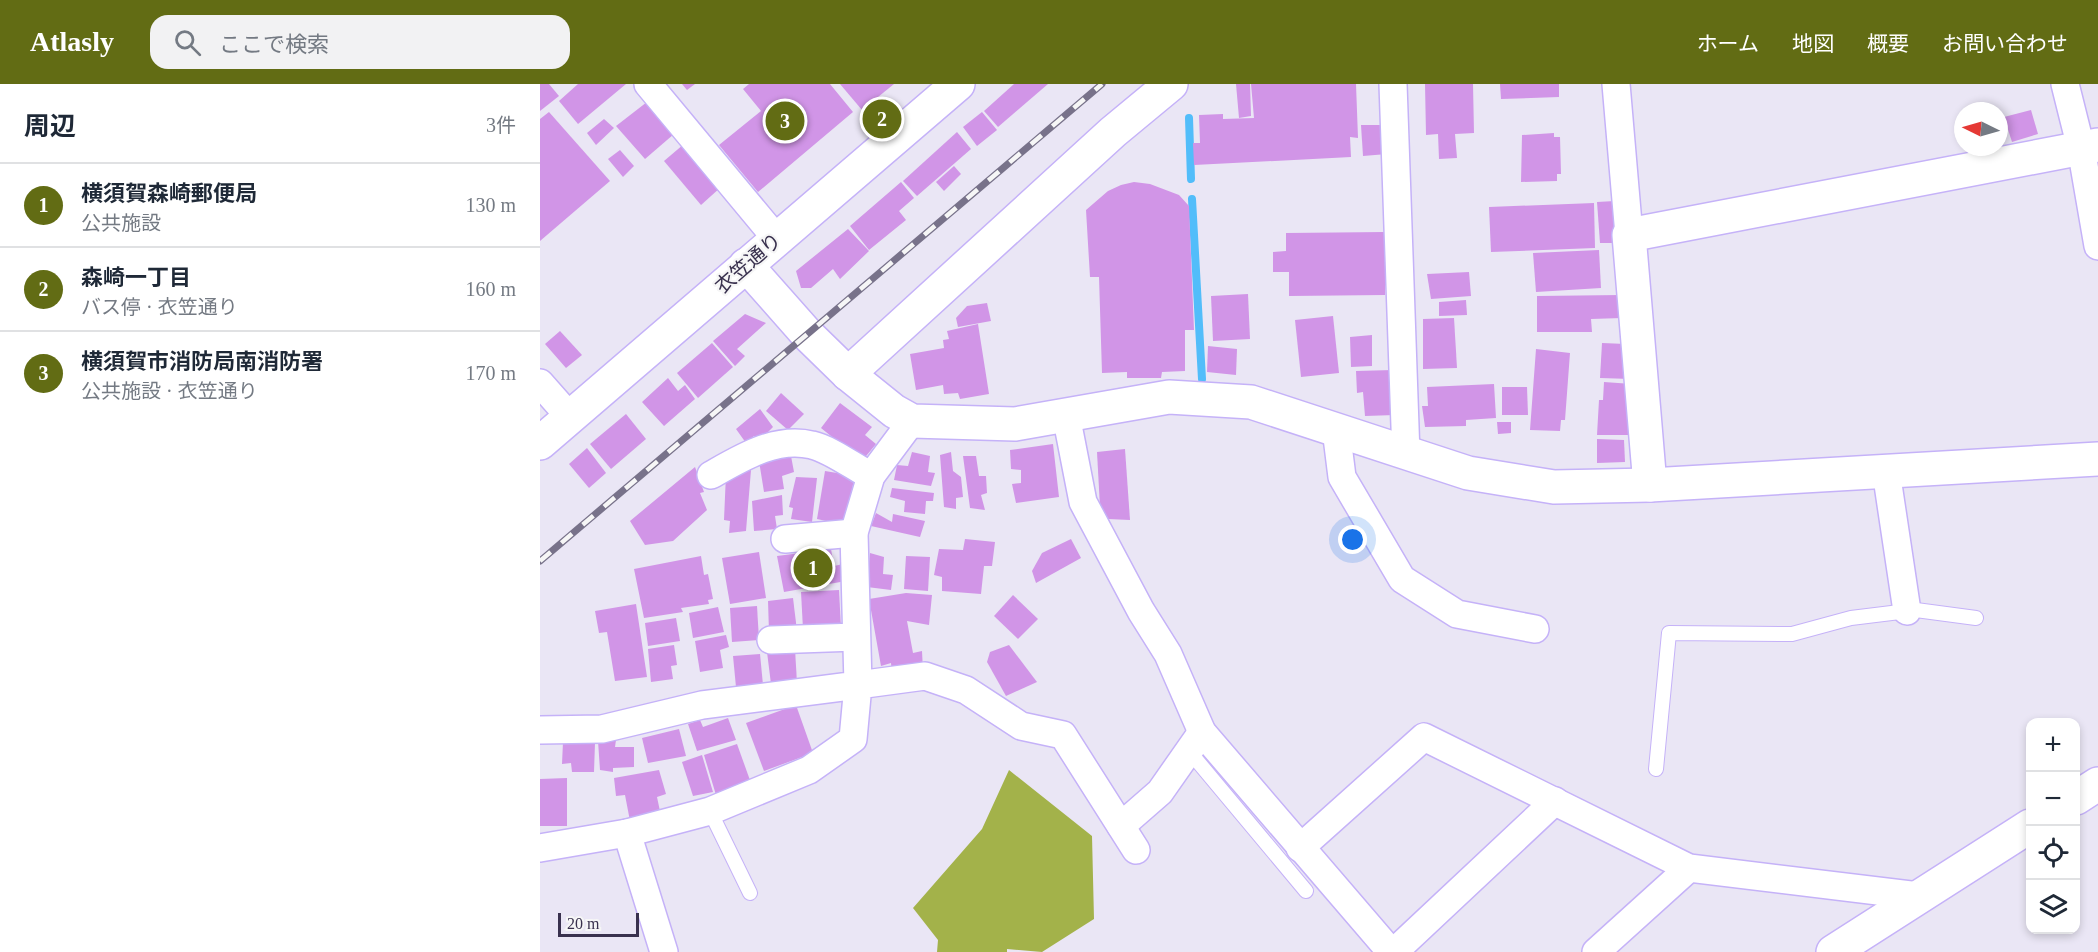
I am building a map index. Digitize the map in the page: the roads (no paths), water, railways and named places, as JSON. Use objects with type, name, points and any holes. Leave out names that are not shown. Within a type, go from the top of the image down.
[{"type":"street","points":[[648,84],[776,238]]},
{"type":"street","name":"衣笠通り","points":[[540,443],[958,84]]},
{"type":"street","points":[[848,374],[1113,132],[1170,84]]},
{"type":"street","points":[[1393,84],[1406,455]]},
{"type":"street","points":[[1616,84],[1650,485]]},
{"type":"street","points":[[2065,84],[2090,146],[2098,246]]},
{"type":"street","points":[[1629,235],[2090,146]]},
{"type":"street","points":[[746,265],[807,334],[848,374],[894,411],[912,421],[1015,424],[1169,398],[1251,402],[1336,429],[1406,455],[1468,473],[1554,487],[1650,485],[2098,459]]},
{"type":"street","points":[[540,383],[570,417]]},
{"type":"street","points":[[1066,416],[1083,502],[1141,611],[1168,654],[1195,742],[1300,848],[1393,952],[1555,801]]},
{"type":"street","points":[[540,848],[627,833],[710,811],[809,770],[853,739],[858,685],[854,533],[871,476],[912,421]]},
{"type":"street","points":[[1336,429],[1342,477],[1402,579],[1457,614],[1535,629]]},
{"type":"street","points":[[711,475],[749,453],[790,444],[813,445],[871,476]]},
{"type":"street","points":[[1886,471],[1907,611]]},
{"type":"street","points":[[785,539],[854,533]]},
{"type":"street","points":[[771,640],[856,637]]},
{"type":"street","points":[[540,730],[602,729],[702,705],[925,676],[966,690],[1021,726],[1063,735],[1136,850]]},
{"type":"street","points":[[1300,848],[1424,737],[1689,868],[1918,896]]},
{"type":"street","points":[[1121,826],[1160,792],[1195,742]]},
{"type":"street","points":[[2080,795],[2098,784]]},
{"type":"street","points":[[1833,952],[2026,829]]},
{"type":"street","points":[[627,833],[664,952]]},
{"type":"street","points":[[1596,952],[1689,868]]},
{"type":"lane","points":[[1656,769],[1669,633],[1792,634],[1851,618],[1907,611],[1976,618]]},
{"type":"lane","points":[[1195,742],[1306,891]]},
{"type":"lane","points":[[710,811],[750,893]]},
{"type":"waterway","points":[[1189,118],[1191,179]]},
{"type":"waterway","points":[[1192,199],[1202,379]]},
{"type":"railway","points":[[540,561],[1102,84]]},
{"type":"place","name":"森崎一丁目","points":[[882,119]]},
{"type":"place","name":"横須賀市消防局南消防署","points":[[785,121]]},
{"type":"place","name":"横須賀森崎郵便局","points":[[813,568]]}]
